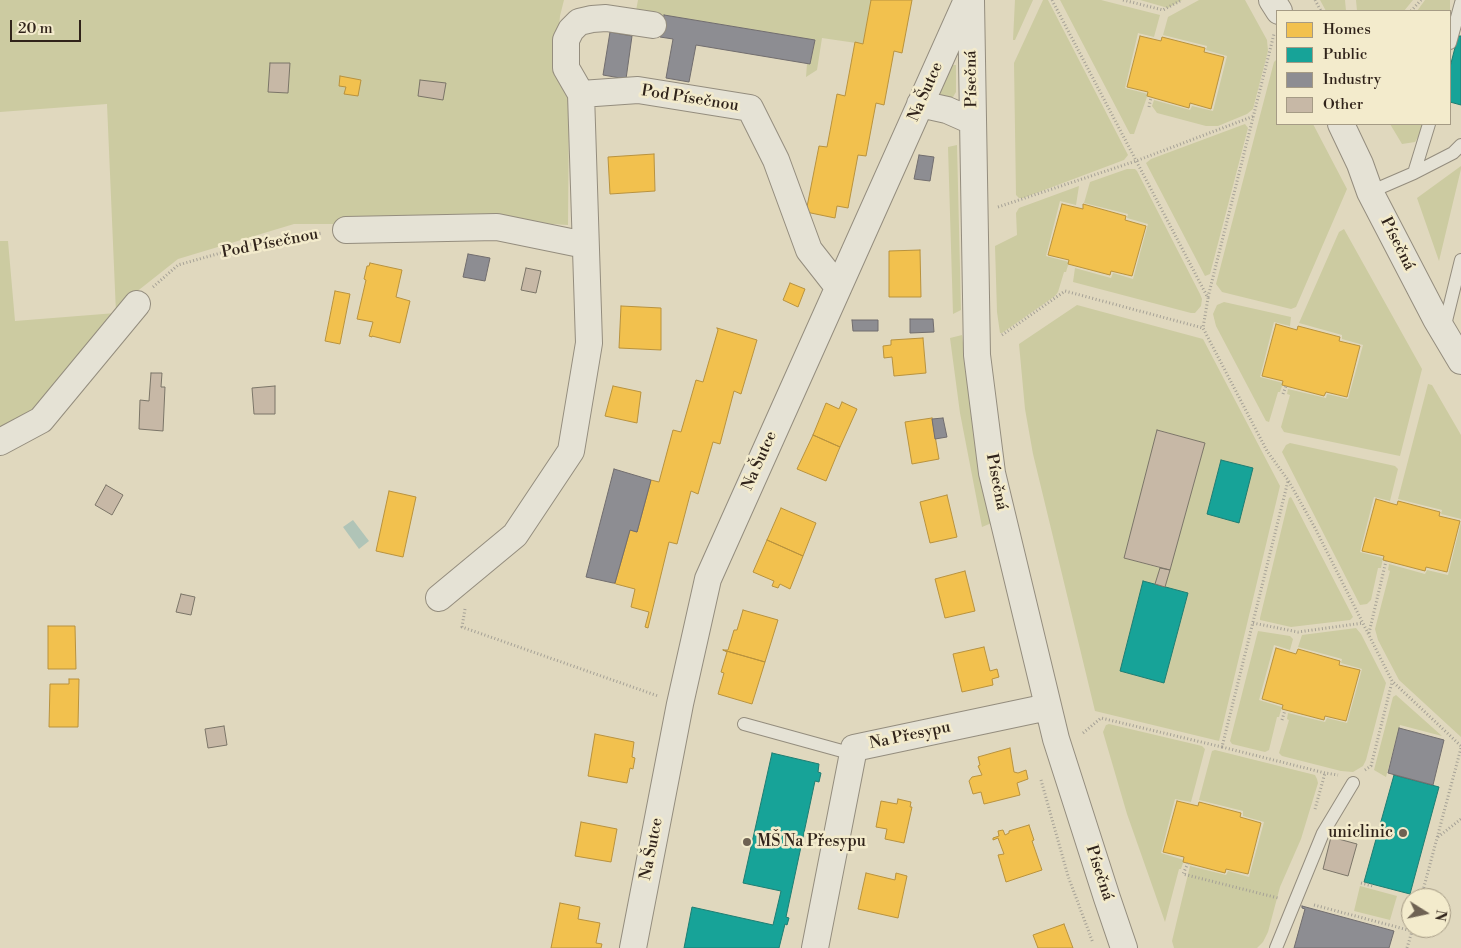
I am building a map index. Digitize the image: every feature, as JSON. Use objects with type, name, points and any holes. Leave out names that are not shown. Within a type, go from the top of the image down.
[{"type":"street","name":"Na Šutce","points":[[633,948],[680,704],[708,579],[967,0]]},
{"type":"street","name":"Písečná","points":[[971,0],[977,355],[992,473],[1056,739],[1124,948]]},
{"type":"street","points":[[1272,0],[1276,16]]},
{"type":"street","points":[[439,598],[514,535],[571,451],[589,343],[581,94],[566,68],[566,40],[571,30],[579,22],[592,19],[606,18],[653,25]]},
{"type":"street","name":"Pod Písečnou","points":[[581,94],[638,90],[750,108],[776,160],[809,250],[838,287]]},
{"type":"street","points":[[920,104],[957,113],[972,121]]},
{"type":"street","name":"Písečná","points":[[1341,125],[1360,164],[1370,192],[1443,331],[1461,361]]},
{"type":"street","points":[[346,230],[497,227],[585,245]]},
{"type":"street","points":[[0,442],[41,420],[137,304]]},
{"type":"street","name":"Na Přesypu","points":[[815,948],[854,748],[1048,707]]},
{"type":"lane","points":[[1451,39],[1461,3]]},
{"type":"lane","points":[[1414,174],[1429,125]]},
{"type":"lane","points":[[1370,192],[1414,174],[1453,152],[1461,145]]},
{"type":"lane","points":[[1443,331],[1461,260]]},
{"type":"lane","points":[[744,724],[853,754]]},
{"type":"lane","points":[[1276,948],[1323,833],[1352,778]]},
{"type":"path","points":[[1052,0],[1208,298]]},
{"type":"path","points":[[1123,0],[1163,10],[1182,0]]},
{"type":"path","points":[[1412,10],[1421,0]]},
{"type":"path","points":[[1276,24],[1208,298],[1203,328],[1267,451],[1288,480],[1315,528],[1392,681],[1461,747],[1424,888]]},
{"type":"path","points":[[1149,107],[1151,97]]},
{"type":"path","points":[[974,215],[1136,161],[1254,116]]},
{"type":"path","name":"Pod Písečnou","points":[[137,304],[158,281],[178,265],[249,245],[346,230]]},
{"type":"path","points":[[977,355],[1065,291],[1203,328]]},
{"type":"path","points":[[1283,394],[1286,386]]},
{"type":"path","points":[[1222,746],[1288,480]]},
{"type":"path","points":[[1369,634],[1386,561]]},
{"type":"path","points":[[466,606],[462,627],[649,695]]},
{"type":"path","points":[[1253,623],[1298,632],[1363,623]]},
{"type":"path","points":[[1083,733],[1102,718],[1222,746],[1325,774],[1352,778],[1371,766],[1392,681]]},
{"type":"path","points":[[1282,720],[1285,710]]},
{"type":"path","points":[[1039,772],[1047,808],[1068,876],[1095,948]]},
{"type":"path","points":[[1437,837],[1461,819]]},
{"type":"path","points":[[1188,863],[1184,874],[1280,899]]},
{"type":"path","points":[[1361,883],[1373,886]]},
{"type":"path","points":[[1312,904],[1401,926]]},
{"type":"green space","points":[[0,0],[564,0],[560,16],[556,56],[569,102],[568,225],[406,215],[406,224],[294,224],[178,259],[135,293],[37,409],[0,430],[0,241],[8,241],[15,321],[116,313],[107,104],[0,112]]},
{"type":"green space","points":[[638,0],[871,0],[863,44],[822,38],[817,70],[806,77],[807,64],[810,64],[815,40],[664,15],[635,16]]},
{"type":"green space","points":[[1015,0],[1033,0],[1015,40],[1013,40]]},
{"type":"green space","points":[[1043,0],[1048,0],[1128,155],[1124,160],[1019,198],[1016,195],[1014,63]]},
{"type":"green space","points":[[1060,0],[1101,0],[1160,15],[1154,37],[1138,33],[1125,88],[1148,94],[1134,134],[1130,134]]},
{"type":"green space","points":[[1140,0],[1182,0],[1168,8]]},
{"type":"green space","points":[[1199,0],[1245,0],[1267,40],[1268,51],[1253,109],[1247,114],[1218,126],[1206,126],[1157,113],[1152,106],[1154,100],[1190,110],[1192,106],[1213,111],[1227,56],[1206,50],[1207,46],[1163,35],[1168,17]]},
{"type":"green space","points":[[1320,0],[1345,0],[1346,10],[1325,10]]},
{"type":"green space","points":[[1356,0],[1413,0],[1405,10],[1357,10]]},
{"type":"green space","points":[[1425,0],[1450,0],[1450,10],[1418,10]]},
{"type":"green space","points":[[1276,60],[1276,125],[1314,125],[1347,189],[1296,307],[1291,309],[1222,292],[1216,284]]},
{"type":"green space","points":[[947,65],[956,65],[956,92],[953,97],[936,94]]},
{"type":"green space","points":[[1245,124],[1248,128],[1210,274],[1205,276],[1146,163],[1151,159]]},
{"type":"green space","points":[[1391,125],[1425,125],[1415,142],[1402,144]]},
{"type":"green space","points":[[957,145],[961,310],[953,314],[948,147]]},
{"type":"green space","points":[[1461,166],[1461,169],[1439,261],[1417,198]]},
{"type":"green space","points":[[1127,169],[1135,169],[1137,171],[1200,294],[1202,299],[1201,306],[1195,313],[1073,282],[1075,268],[1111,278],[1113,273],[1133,279],[1148,224],[1127,218],[1128,214],[1084,203],[1090,182]]},
{"type":"green space","points":[[1079,186],[1076,205],[1060,201],[1046,256],[1069,262],[1058,292],[1055,296],[1000,333],[997,312],[995,246],[1017,235],[1016,213],[1019,208]]},
{"type":"green space","points":[[1344,229],[1422,369],[1400,456],[1284,432],[1281,427],[1290,395],[1287,394],[1288,389],[1326,398],[1327,394],[1348,399],[1363,345],[1342,339],[1342,335],[1299,323],[1339,232]]},
{"type":"green space","points":[[1224,302],[1291,317],[1290,326],[1274,322],[1260,377],[1283,383],[1280,392],[1278,392],[1269,422],[1266,421],[1216,326],[1213,314],[1217,305]]},
{"type":"green space","points":[[1077,305],[1203,339],[1280,486],[1219,741],[1095,711],[1033,454],[1025,409],[1019,344]],"holes":[[[1158,430],[1205,443],[1165,587],[1188,593],[1164,683],[1120,671],[1143,582],[1155,584],[1160,568],[1124,558]],[[1221,460],[1239,522],[1207,514]]]},
{"type":"green space","points":[[962,335],[970,398],[994,522],[982,527],[960,413],[950,338]]},
{"type":"green space","points":[[1428,384],[1432,385],[1461,435],[1461,519],[1441,514],[1442,510],[1398,499]]},
{"type":"green space","points":[[1290,443],[1395,466],[1398,469],[1390,501],[1374,497],[1360,552],[1383,558],[1381,568],[1378,568],[1371,600],[1367,604],[1360,605],[1282,452],[1286,445]]},
{"type":"green space","points":[[1291,497],[1353,617],[1350,620],[1291,627],[1260,620],[1289,498]]},
{"type":"green space","points":[[1461,522],[1461,737],[1399,680],[1378,640],[1375,629],[1390,571],[1388,570],[1389,564],[1425,574],[1427,570],[1448,575]]},
{"type":"green space","points":[[1356,628],[1361,634],[1386,683],[1363,766],[1353,772],[1341,771],[1282,756],[1279,753],[1289,720],[1287,719],[1288,713],[1325,722],[1327,718],[1347,723],[1362,669],[1341,663],[1342,659],[1298,647],[1302,635]]},
{"type":"green space","points":[[1258,631],[1290,636],[1293,639],[1290,650],[1274,645],[1259,700],[1282,707],[1279,717],[1277,717],[1269,750],[1265,752],[1232,744],[1230,741]]},
{"type":"green space","points":[[1396,695],[1442,736],[1400,725],[1386,777],[1374,770],[1393,697]]},
{"type":"green space","points":[[1109,724],[1202,746],[1205,749],[1191,802],[1175,799],[1161,853],[1184,860],[1181,869],[1179,869],[1165,922],[1127,814],[1103,732],[1106,725]]},
{"type":"green space","points":[[1215,750],[1315,775],[1318,783],[1301,839],[1280,887],[1268,932],[1263,942],[1257,948],[1174,948],[1172,941],[1190,866],[1226,875],[1228,871],[1249,877],[1264,822],[1243,816],[1243,811],[1199,800],[1212,751]]},
{"type":"green space","points":[[1360,886],[1397,896],[1390,920],[1354,911]]},
{"type":"shaded area","points":[[353,520],[369,541],[359,549],[343,527]]},
{"type":"building: Homes","points":[[871,0],[912,0],[902,53],[894,51],[884,105],[876,103],[866,156],[858,155],[848,208],[837,206],[835,218],[806,212],[819,146],[827,147],[837,94],[845,96],[855,42],[863,44]]},
{"type":"building: Homes","points":[[1140,36],[1161,41],[1162,37],[1205,48],[1204,52],[1224,57],[1211,109],[1190,103],[1189,108],[1147,96],[1148,92],[1127,87]]},
{"type":"building: Homes","points":[[340,76],[361,80],[358,96],[344,94],[346,87],[339,86]]},
{"type":"building: Homes","points":[[654,154],[655,191],[610,194],[608,157]]},
{"type":"building: Homes","points":[[1062,204],[1083,209],[1083,204],[1126,216],[1125,220],[1146,226],[1132,276],[1111,271],[1110,275],[1068,264],[1069,260],[1048,255]]},
{"type":"building: Homes","points":[[920,250],[921,297],[889,297],[889,251]]},
{"type":"building: Homes","points":[[370,263],[402,270],[396,297],[410,301],[400,343],[369,336],[373,322],[357,319],[366,280],[364,279],[367,266]]},
{"type":"building: Homes","points":[[790,283],[805,289],[798,307],[783,300]]},
{"type":"building: Homes","points":[[335,291],[350,294],[340,344],[325,341]]},
{"type":"building: Homes","points":[[621,306],[661,308],[661,350],[619,348]]},
{"type":"building: Homes","points":[[1276,324],[1297,330],[1298,326],[1340,337],[1339,341],[1360,346],[1347,397],[1326,392],[1324,396],[1282,385],[1283,381],[1262,376]]},
{"type":"building: Homes","points":[[717,328],[757,340],[741,394],[734,391],[720,444],[713,442],[698,494],[691,491],[677,544],[669,542],[648,628],[645,627],[649,612],[631,607],[635,589],[616,584],[613,582],[615,583],[630,530],[637,532],[651,480],[659,482],[673,430],[681,432],[696,380],[703,382]]},
{"type":"building: Homes","points":[[923,338],[926,373],[894,376],[892,357],[884,358],[883,346],[891,345],[891,340]]},
{"type":"building: Homes","points":[[613,386],[641,392],[637,423],[605,416]]},
{"type":"building: Homes","points":[[842,402],[857,409],[840,447],[813,435],[826,403],[839,409]]},
{"type":"building: Homes","points":[[932,418],[939,459],[912,464],[905,422]]},
{"type":"building: Homes","points":[[813,435],[840,447],[826,481],[797,469]]},
{"type":"building: Homes","points":[[389,491],[416,497],[403,557],[376,551]]},
{"type":"building: Homes","points":[[947,495],[957,537],[930,543],[920,502]]},
{"type":"building: Homes","points":[[1376,499],[1397,505],[1398,501],[1440,512],[1439,516],[1460,521],[1447,572],[1426,567],[1425,571],[1383,560],[1384,556],[1362,551]]},
{"type":"building: Homes","points":[[781,508],[816,523],[803,556],[767,540]]},
{"type":"building: Homes","points":[[767,540],[803,556],[790,589],[780,584],[778,588],[772,586],[774,581],[753,572]]},
{"type":"building: Homes","points":[[965,571],[975,611],[945,618],[935,579]]},
{"type":"building: Homes","points":[[743,610],[778,620],[765,662],[723,650],[728,650]]},
{"type":"building: Homes","points":[[48,626],[75,626],[76,669],[48,669]]},
{"type":"building: Homes","points":[[984,647],[990,671],[997,669],[999,677],[992,679],[993,685],[962,692],[953,654]]},
{"type":"building: Homes","points":[[1276,648],[1296,654],[1298,649],[1340,661],[1339,665],[1360,670],[1346,721],[1325,716],[1324,720],[1282,709],[1283,705],[1262,699]]},
{"type":"building: Homes","points":[[723,650],[765,662],[752,704],[718,694],[724,673],[721,672],[727,652]]},
{"type":"building: Homes","points":[[69,679],[79,679],[78,727],[49,727],[50,684],[69,684]]},
{"type":"building: Homes","points":[[595,734],[634,742],[632,757],[635,758],[633,769],[630,768],[627,783],[588,776]]},
{"type":"building: Homes","points":[[1010,748],[1014,772],[1018,773],[1026,770],[1028,779],[1017,783],[1020,795],[984,804],[981,792],[973,794],[969,781],[972,777],[982,775],[978,766],[980,765],[978,757]]},
{"type":"building: Homes","points":[[898,799],[911,802],[910,807],[912,807],[904,843],[885,839],[887,829],[876,827],[881,801],[897,804]]},
{"type":"building: Homes","points":[[1177,801],[1198,806],[1199,802],[1241,813],[1240,817],[1261,823],[1248,874],[1226,869],[1225,873],[1183,862],[1184,857],[1163,852]]},
{"type":"building: Homes","points":[[581,822],[617,829],[611,862],[575,856]]},
{"type":"building: Homes","points":[[1029,825],[1034,840],[1032,841],[1042,870],[1006,882],[998,855],[1004,854],[998,838],[993,840],[993,838],[999,836],[998,831],[1003,830],[1005,835],[1009,831]]},
{"type":"building: Homes","points":[[866,873],[895,880],[896,873],[907,876],[898,918],[858,909]]},
{"type":"building: Homes","points":[[560,903],[580,907],[578,919],[600,923],[596,943],[602,944],[601,948],[551,948]]},
{"type":"building: Homes","points":[[1064,924],[1073,948],[1038,948],[1033,935]]},
{"type":"building: Public","points":[[1458,36],[1461,36],[1461,105],[1451,102],[1451,63]]},
{"type":"building: Public","points":[[1221,460],[1253,468],[1239,523],[1207,514]]},
{"type":"building: Public","points":[[1143,581],[1188,593],[1164,683],[1120,671]]},
{"type":"building: Public","points":[[772,753],[819,764],[818,772],[821,773],[819,782],[815,781],[786,917],[789,918],[787,925],[785,924],[779,948],[684,948],[692,907],[773,925],[781,891],[743,883]]},
{"type":"building: Public","name":"uniclinic","points":[[1394,775],[1439,787],[1412,888],[1401,888],[1401,892],[1364,882]]},
{"type":"building: Industry","points":[[664,15],[815,40],[810,64],[696,45],[689,82],[666,78],[673,39],[660,37]]},
{"type":"building: Industry","points":[[610,32],[632,36],[626,79],[603,75]]},
{"type":"building: Industry","points":[[919,155],[934,157],[930,181],[914,179]]},
{"type":"building: Industry","points":[[468,254],[490,258],[485,281],[463,277]]},
{"type":"building: Industry","points":[[910,319],[933,319],[934,332],[910,333]]},
{"type":"building: Industry","points":[[852,320],[878,320],[878,331],[853,331]]},
{"type":"building: Industry","points":[[943,418],[947,437],[935,439],[932,419]]},
{"type":"building: Industry","points":[[614,469],[651,480],[637,532],[630,530],[615,583],[613,583],[586,577]]},
{"type":"building: Industry","points":[[1399,728],[1444,740],[1433,785],[1388,773]]},
{"type":"building: Industry","points":[[1302,906],[1394,931],[1389,948],[1294,948],[1305,909]]},
{"type":"building: Other","points":[[270,63],[290,63],[288,93],[268,92]]},
{"type":"building: Other","points":[[420,80],[446,83],[443,100],[418,96]]},
{"type":"building: Other","points":[[526,268],[541,271],[536,293],[521,290]]},
{"type":"building: Other","points":[[151,373],[162,373],[161,387],[165,387],[163,431],[139,429],[140,400],[149,401]]},
{"type":"building: Other","points":[[275,386],[275,414],[254,414],[252,388]]},
{"type":"building: Other","points":[[1157,430],[1205,443],[1170,570],[1124,558]]},
{"type":"building: Other","points":[[106,485],[123,495],[112,515],[95,505]]},
{"type":"building: Other","points":[[1160,568],[1170,570],[1165,587],[1155,584]]},
{"type":"building: Other","points":[[181,594],[195,597],[191,615],[176,612]]},
{"type":"building: Other","points":[[224,726],[227,745],[208,748],[205,729]]},
{"type":"building: Other","points":[[1331,837],[1357,844],[1348,876],[1323,869]]},
{"type":"place","name":"uniclinic","points":[[1403,833]]},
{"type":"place","name":"MŠ Na Přesypu","points":[[747,842]]}]
